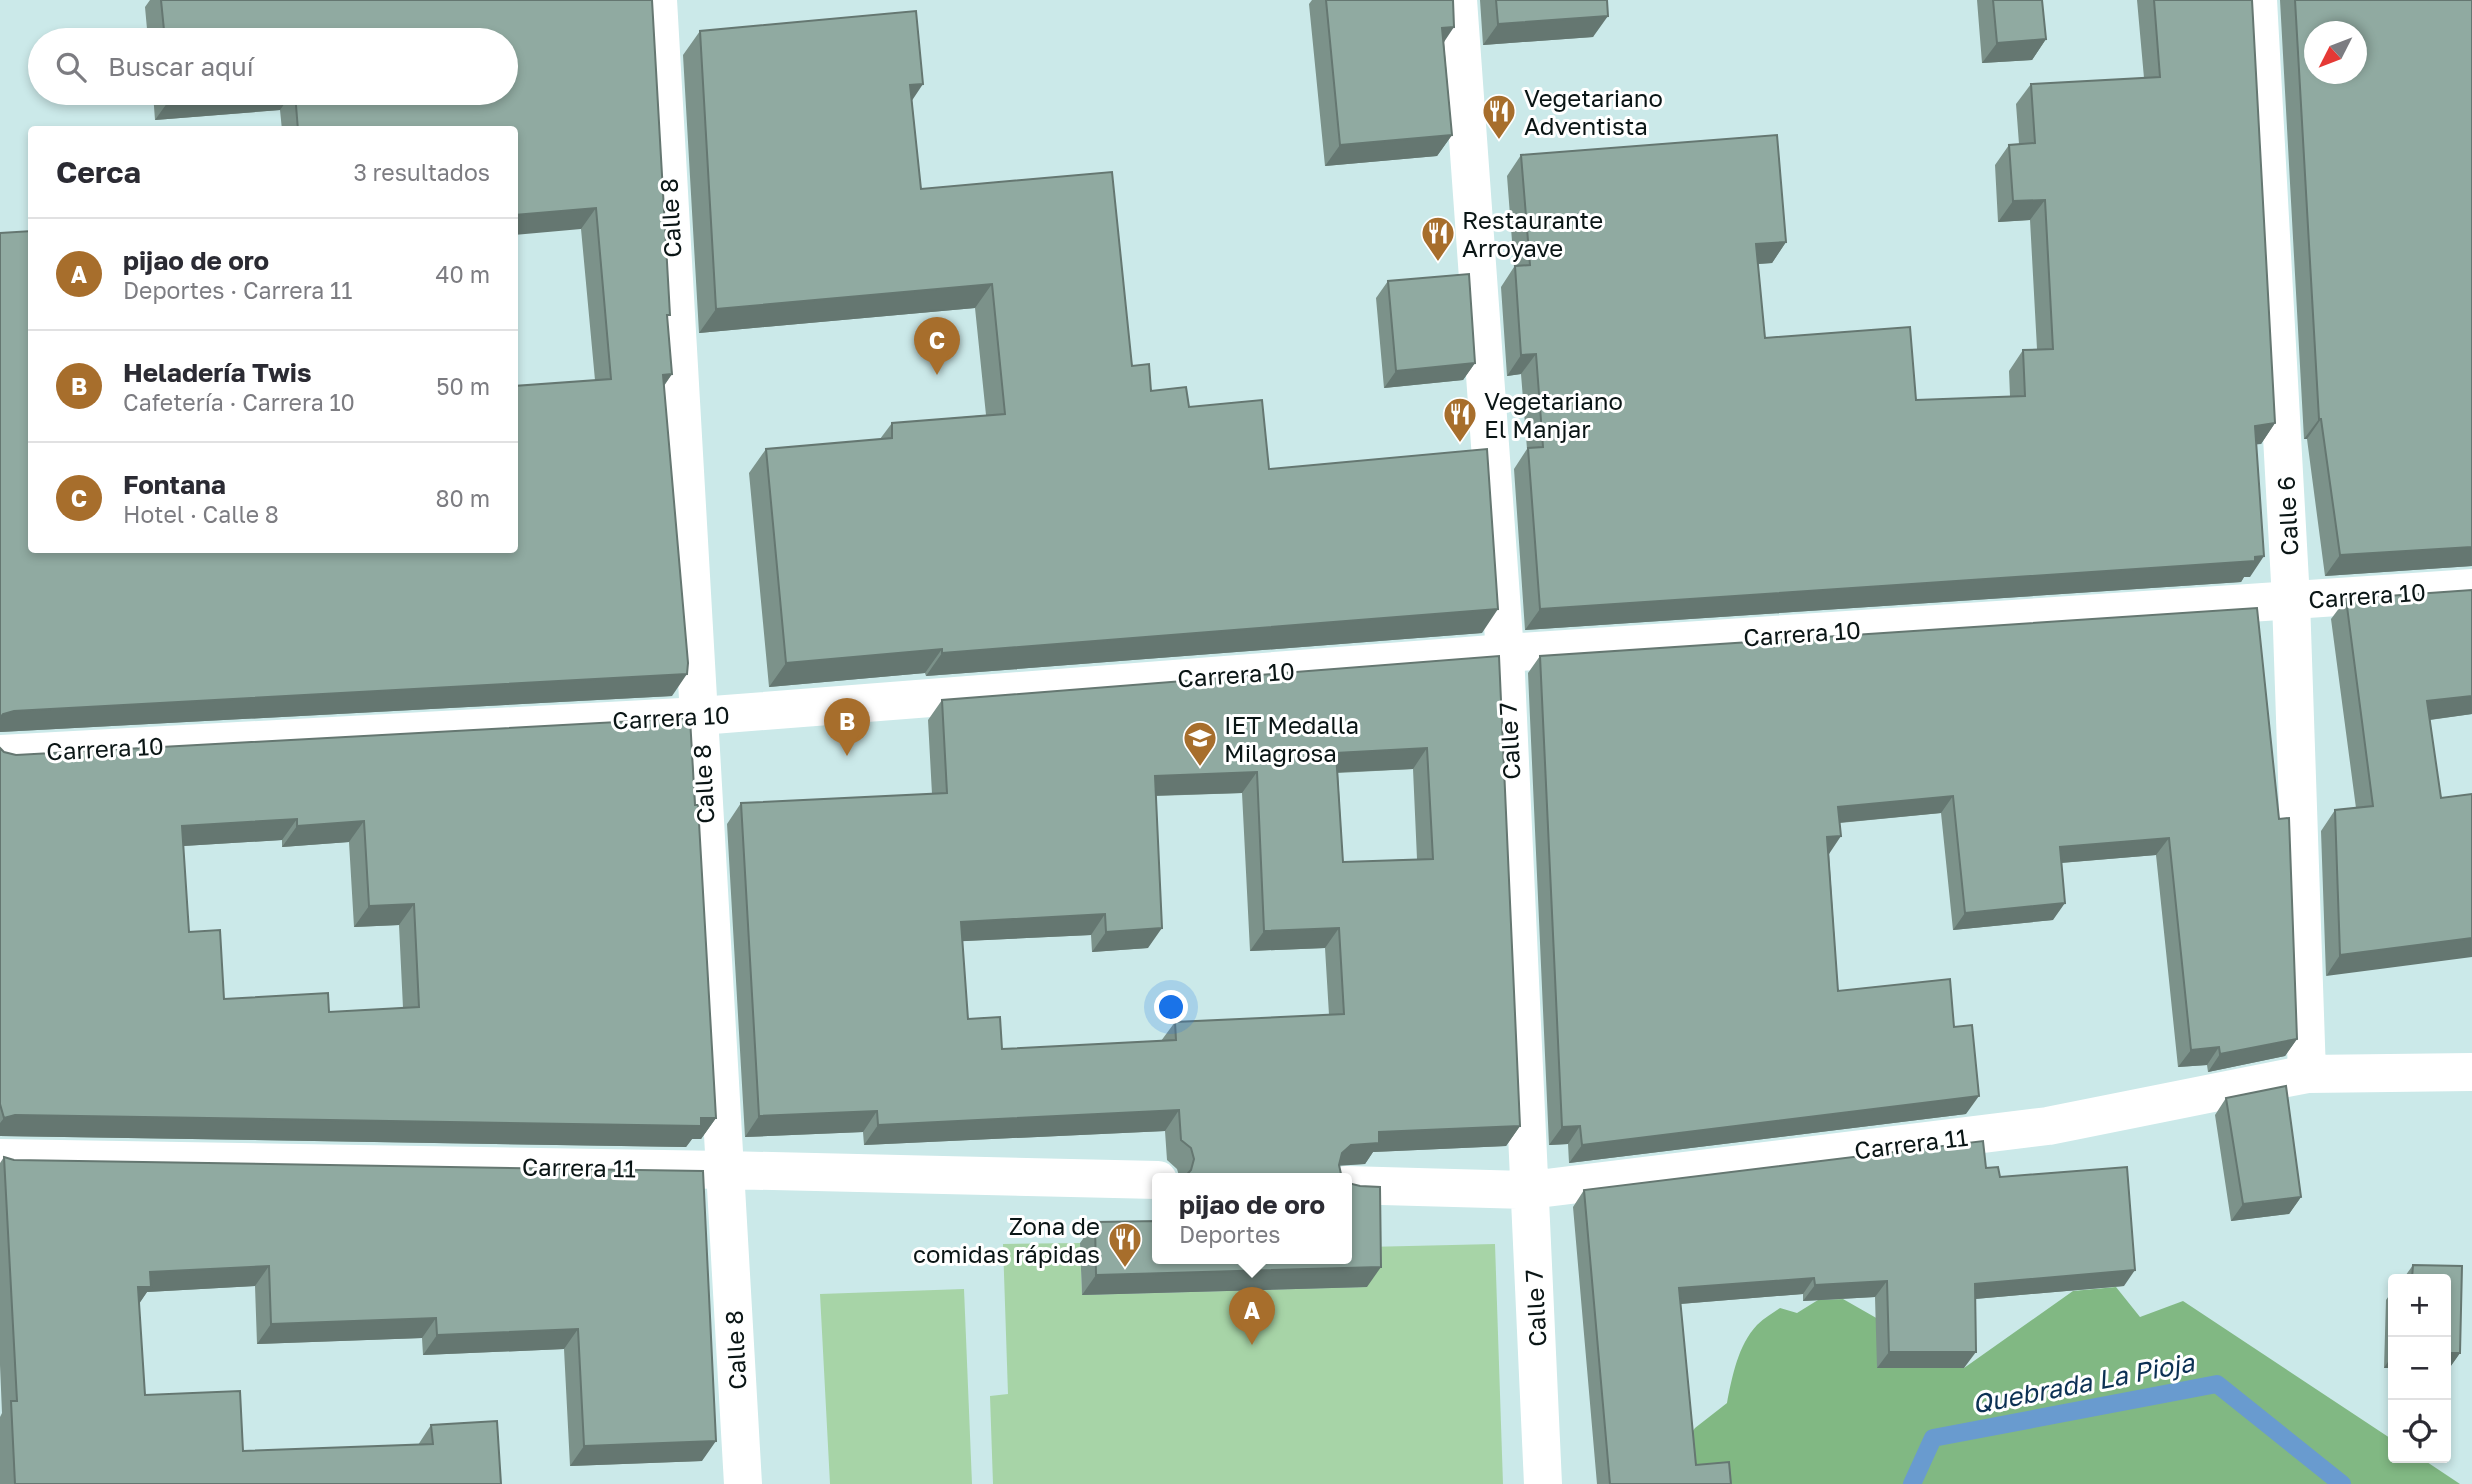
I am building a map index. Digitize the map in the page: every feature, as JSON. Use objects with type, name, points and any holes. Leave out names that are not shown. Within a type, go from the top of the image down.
[{"type":"street","name":"Calle 8","points":[[657,0],[743,1484]]},
{"type":"street","name":"Calle 7","points":[[1458,0],[1505,653],[1542,1484]]},
{"type":"street","name":"Calle 6","points":[[2258,0],[2291,600],[2307,1074]]},
{"type":"street","name":"Carrera 10","points":[[0,754],[700,716],[1505,653],[2472,588]]},
{"type":"street","name":"Carrera 11","points":[[1352,1185],[1530,1190],[2048,1126],[2307,1074],[2472,1072]]},
{"type":"street","name":"Carrera 11","points":[[0,1157],[1152,1181]]},
{"type":"green space","points":[[1080,1243],[1082,1295],[1367,1287],[1366,1247],[1495,1244],[1503,1484],[993,1484],[990,1396],[1008,1394],[1003,1244]]},
{"type":"green space","points":[[2116,1287],[2140,1317],[2183,1301],[2388,1437],[2388,1463],[2428,1463],[2460,1484],[1718,1484],[1676,1454],[1695,1428],[1727,1403],[1737,1362],[1750,1333],[1780,1308],[1797,1313],[1818,1300],[1843,1299],[1964,1368],[2073,1291]]},
{"type":"green space","points":[[964,1289],[972,1484],[830,1484],[820,1294]]},
{"type":"building","points":[[161,0],[652,0],[672,374],[663,375],[687,674],[14,711],[3,714],[0,718],[0,233],[28,231],[28,553],[518,553],[518,386],[611,379],[596,208],[518,215],[518,126],[298,126],[296,105],[518,105],[518,28],[164,28]]},
{"type":"building","points":[[1326,0],[1453,0],[1454,27],[1442,28],[1452,135],[1340,145]]},
{"type":"building","points":[[1496,0],[1607,0],[1608,16],[1498,24]]},
{"type":"building","points":[[1993,0],[2042,0],[2046,39],[1997,43]]},
{"type":"building","points":[[2154,0],[2252,0],[2275,423],[2255,426],[2264,556],[2255,557],[2255,561],[1540,609],[1528,448],[1543,447],[1536,354],[1521,355],[1515,266],[1530,265],[1521,155],[1777,135],[1786,242],[1756,244],[1765,338],[1910,327],[1916,400],[2025,396],[2023,350],[2053,349],[2045,200],[2013,201],[2009,145],[2035,143],[2031,84],[2160,77]]},
{"type":"building","points":[[2295,0],[2472,0],[2472,547],[2340,555],[2321,419]]},
{"type":"building","points":[[916,11],[923,84],[910,85],[921,189],[1112,172],[1132,366],[1149,364],[1151,391],[1186,387],[1189,407],[1262,400],[1269,469],[1487,449],[1498,609],[942,653],[942,649],[786,663],[766,449],[892,438],[892,423],[1005,414],[992,284],[716,309],[700,31]]},
{"type":"building","points":[[1469,274],[1475,363],[1396,371],[1388,281]]},
{"type":"building","points":[[2472,590],[2472,696],[2427,701],[2441,798],[2472,794],[2472,938],[2340,955],[2335,810],[2373,806],[2346,599]]},
{"type":"building","points":[[2257,608],[2279,819],[2289,818],[2297,1039],[2220,1054],[2219,1047],[2191,1050],[2169,838],[2060,847],[2065,903],[1965,913],[1953,796],[1838,807],[1841,836],[1827,837],[1838,991],[1950,979],[1954,1027],[1972,1025],[1979,1096],[1582,1145],[1580,1126],[1562,1127],[1540,656]]},
{"type":"building","points":[[1499,656],[1520,1126],[1379,1132],[1379,1143],[1351,1145],[1342,1153],[1339,1165],[1341,1173],[1188,1173],[1194,1159],[1191,1148],[1181,1140],[1179,1110],[878,1125],[877,1111],[759,1116],[741,803],[947,793],[942,700]],"holes":[[[1427,748],[1433,859],[1343,862],[1336,753]],[[1257,772],[1264,931],[1339,928],[1344,1014],[1175,1022],[1176,1040],[1002,1049],[1000,1017],[968,1019],[961,922],[1105,914],[1106,932],[1162,928],[1155,776]]]},
{"type":"building","points":[[690,718],[695,805],[698,805],[716,1118],[701,1118],[701,1126],[15,1115],[4,1118],[0,1104],[0,748],[16,755]],"holes":[[[297,819],[297,826],[364,821],[369,906],[414,904],[419,1007],[329,1012],[328,993],[224,999],[220,930],[189,932],[182,826]]]},
{"type":"building","points":[[2286,1086],[2301,1197],[2243,1204],[2226,1098]]},
{"type":"building","points":[[1983,1141],[1986,1168],[1998,1167],[2000,1177],[2127,1167],[2135,1270],[1975,1284],[1976,1352],[1889,1352],[1887,1281],[1815,1285],[1814,1278],[1679,1288],[1696,1465],[1729,1462],[1731,1484],[1610,1484],[1584,1190]]},
{"type":"building","points":[[4,1157],[14,1160],[703,1171],[716,1441],[584,1446],[578,1329],[437,1335],[436,1318],[271,1324],[269,1266],[150,1272],[151,1287],[138,1287],[145,1395],[240,1391],[243,1451],[433,1444],[431,1425],[497,1421],[501,1484],[15,1484],[11,1401],[17,1401]]},
{"type":"building","points":[[1352,1184],[1380,1187],[1381,1267],[1096,1275],[1095,1222],[1152,1221],[1152,1264],[1352,1264]]},
{"type":"building","points":[[2413,1265],[2462,1266],[2460,1353],[2451,1353],[2451,1274],[2412,1274]]},
{"type":"waterway","name":"Quebrada La Pioja","points":[[1912,1484],[1933,1438],[2217,1384],[2342,1484]]},
{"type":"place","name":"Vegetariano Adventista","points":[[1499,141]]},
{"type":"place","name":"Restaurante Arroyave","points":[[1438,263]]},
{"type":"place","name":"Fontana","points":[[937,375]]},
{"type":"place","name":"Vegetariano El Manjar","points":[[1460,444]]},
{"type":"place","name":"Heladería Twis","points":[[847,756]]},
{"type":"place","name":"IET Medalla Milagrosa","points":[[1200,768]]},
{"type":"place","name":"Zona de comidas rápidas","points":[[1125,1269]]},
{"type":"place","name":"pijao de oro","points":[[1252,1345]]}]
